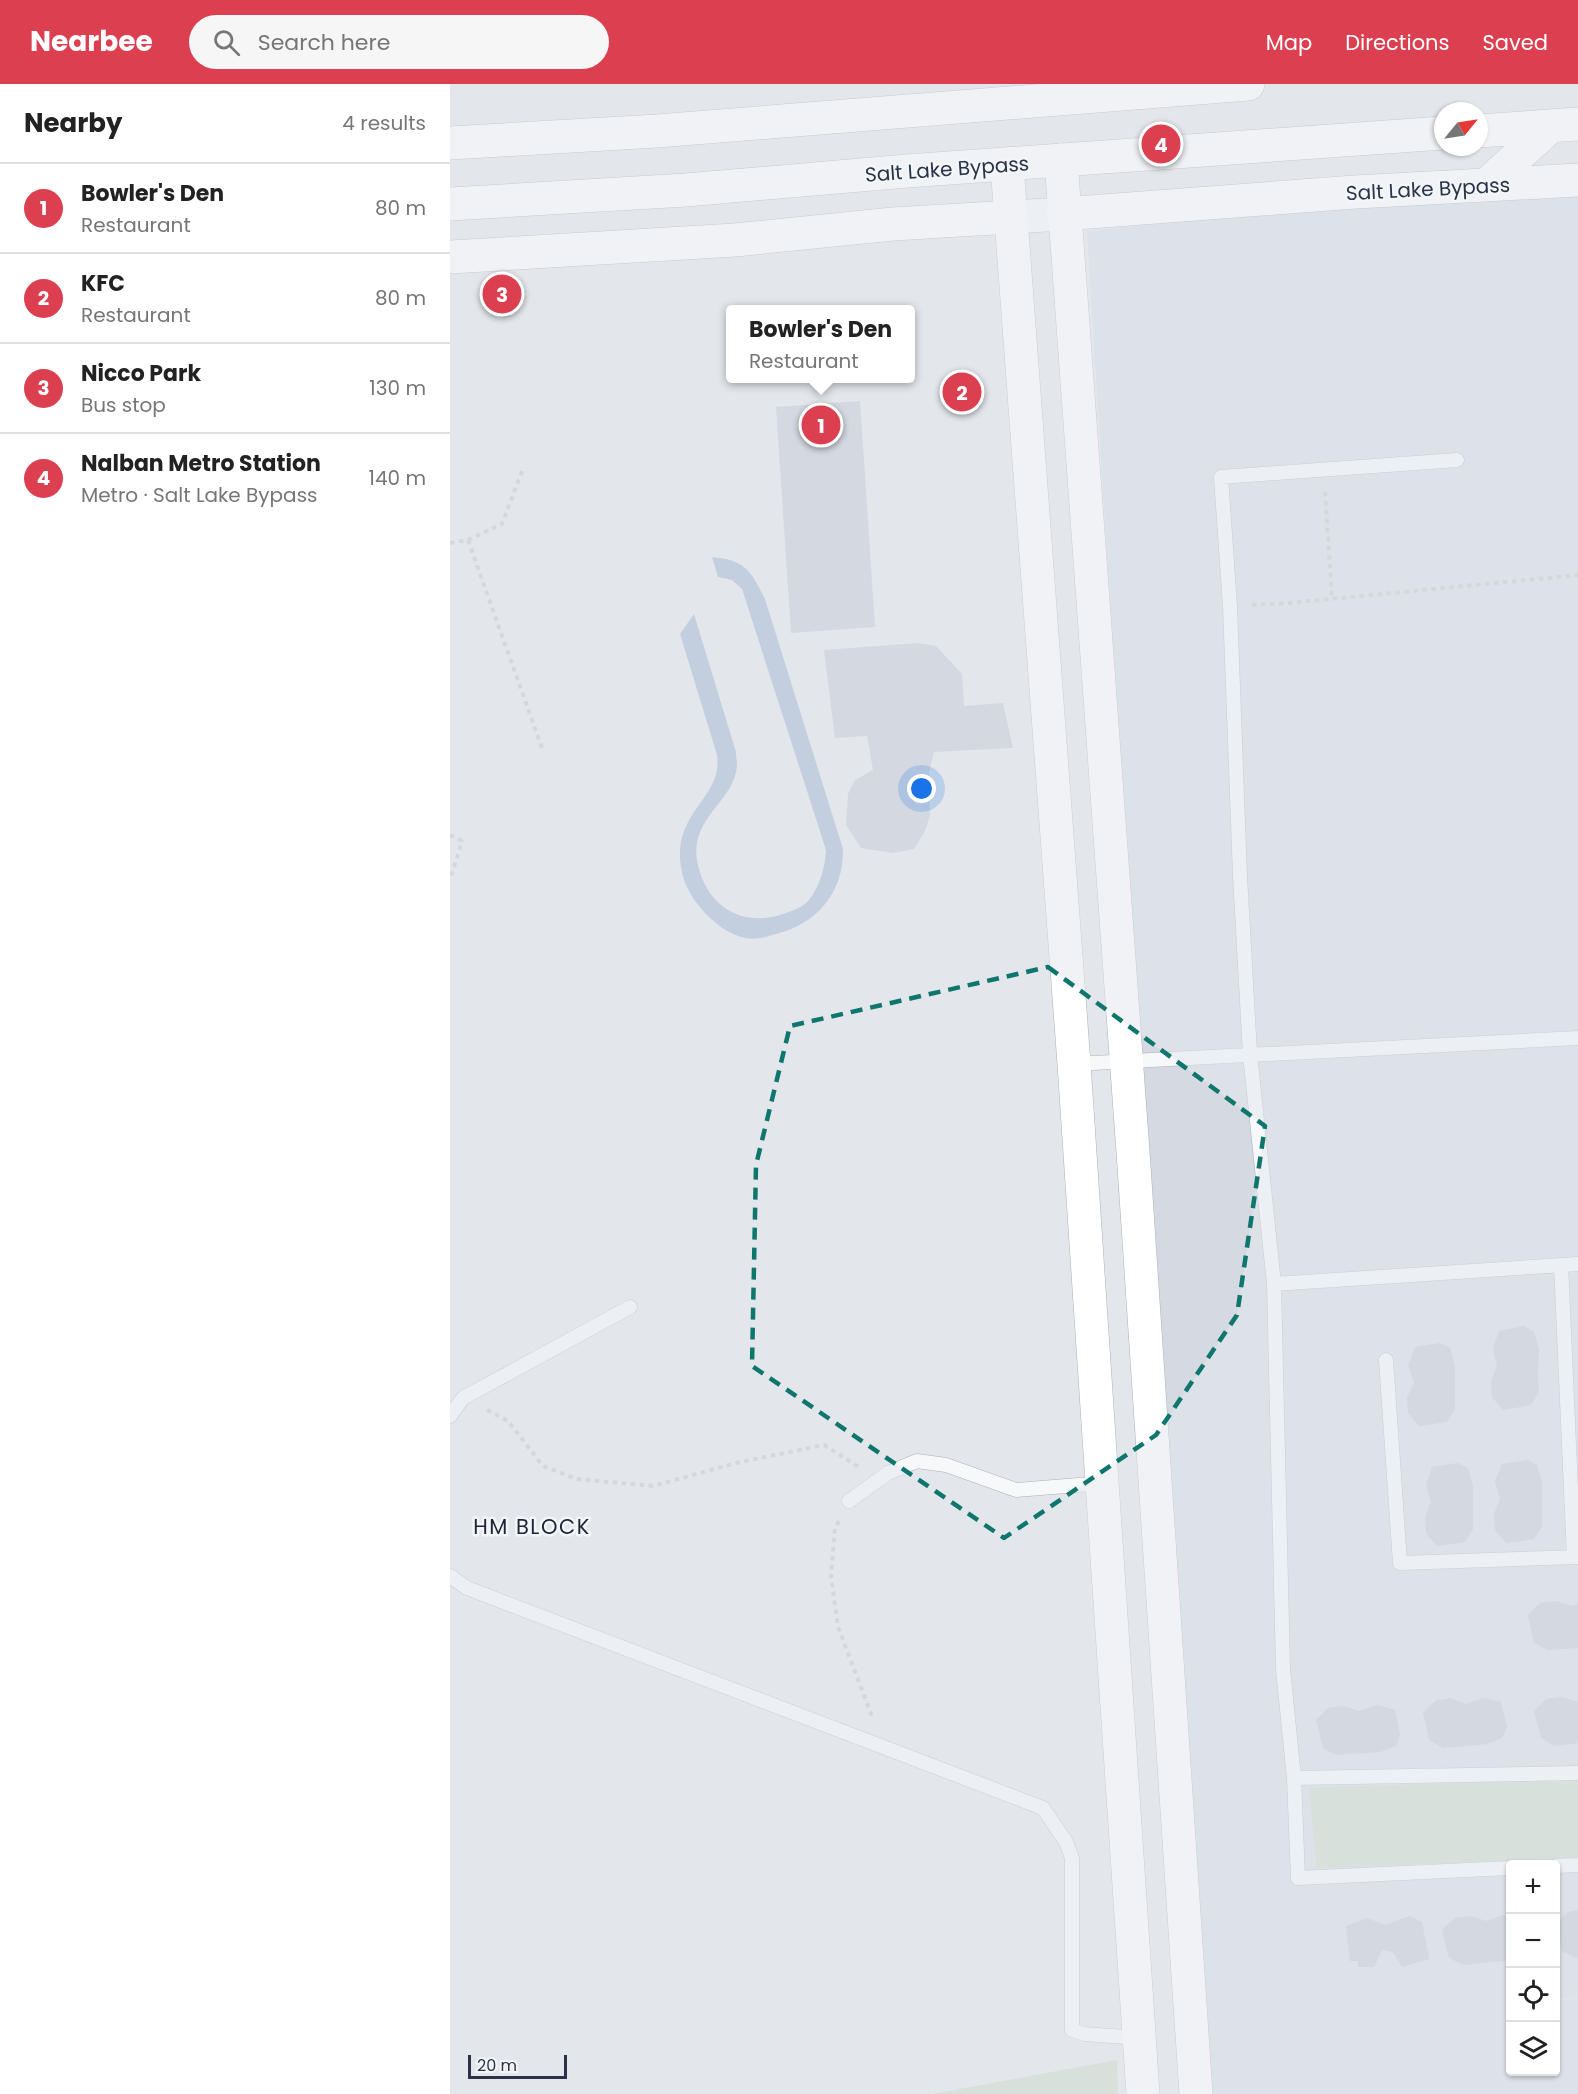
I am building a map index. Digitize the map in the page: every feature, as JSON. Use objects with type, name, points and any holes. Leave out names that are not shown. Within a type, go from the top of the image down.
[{"type":"main road","points":[[450,143],[657,131],[1248,84]]},
{"type":"main road","points":[[1488,130],[1564,125]]},
{"type":"main road","points":[[1486,185],[1564,125]]},
{"type":"main road","name":"Salt Lake Bypass","points":[[450,204],[708,188],[1434,134]]},
{"type":"main road","points":[[1061,160],[1063,214],[1126,1060],[1196,2094]]},
{"type":"main road","points":[[1007,165],[1074,1064],[1143,2094]]},
{"type":"main road","name":"Salt Lake Bypass","points":[[1063,214],[1355,192],[1578,180]]},
{"type":"main road","points":[[450,257],[735,240],[893,224],[1011,217]]},
{"type":"street","points":[[1011,217],[1063,214]]},
{"type":"lane","points":[[1457,460],[1221,477],[1230,606],[1240,876],[1250,1054],[1274,1284],[1283,1669],[1294,1778],[1298,1878],[1506,1868]]},
{"type":"lane","points":[[1074,1064],[1578,1038]]},
{"type":"lane","points":[[1274,1284],[1578,1263]]},
{"type":"lane","points":[[1386,1360],[1400,1563],[1576,1557],[1561,1265]]},
{"type":"lane","points":[[450,1416],[463,1398],[630,1307]]},
{"type":"lane","points":[[849,1501],[888,1473],[917,1461],[946,1465],[1016,1490],[1102,1483]]},
{"type":"lane","points":[[450,1576],[467,1588],[1043,1808],[1066,1842],[1072,1858],[1072,2031],[1139,2038]]},
{"type":"lane","points":[[1294,1778],[1578,1773]]},
{"type":"lane","points":[[1560,1866],[1578,1865]]},
{"type":"path","points":[[1323,470],[1332,599]]},
{"type":"path","points":[[450,543],[468,540],[502,524],[522,471]]},
{"type":"path","points":[[468,540],[543,751]]},
{"type":"path","points":[[1230,606],[1332,599],[1578,575]]},
{"type":"path","points":[[450,835],[462,841],[450,880]]},
{"type":"path","points":[[463,1398],[508,1421],[543,1466],[577,1479],[653,1486],[736,1463],[824,1445],[880,1479]]},
{"type":"path","points":[[849,1501],[836,1528],[831,1576],[838,1626],[873,1719]]},
{"type":"highlighted area","points":[[1048,967],[1265,1126],[1237,1315],[1156,1435],[1004,1538],[752,1366],[756,1165],[790,1026]]},
{"type":"shaded area","points":[[1578,195],[1578,1998],[1560,1999],[1560,1860],[1506,1860],[1506,2076],[1560,2076],[1560,2000],[1578,1999],[1578,2094],[1212,2094],[1134,989],[1087,231],[1329,206]]},
{"type":"green space","points":[[1578,1779],[1578,1858],[1317,1868],[1309,1788]]},
{"type":"green space","points":[[1117,2060],[1118,2094],[932,2094]]},
{"type":"water","points":[[712,557],[740,564],[756,581],[765,599],[843,849],[839,879],[826,904],[816,914],[791,929],[757,938],[736,935],[717,924],[700,908],[684,880],[680,857],[682,839],[687,823],[712,785],[717,771],[717,755],[680,634],[694,614],[736,752],[737,764],[734,779],[699,835],[696,849],[702,879],[717,902],[739,915],[765,918],[780,915],[802,906],[816,890],[826,850],[742,589],[732,580],[718,577]]},
{"type":"building","points":[[860,401],[875,627],[791,633],[776,407]]},
{"type":"building","points":[[918,643],[936,646],[962,674],[964,706],[1003,703],[1013,748],[934,752],[929,772],[930,816],[924,833],[914,849],[893,853],[861,848],[846,825],[848,794],[855,780],[873,770],[867,736],[835,738],[824,650]]},
{"type":"building","points":[[1524,1326],[1534,1332],[1539,1349],[1539,1392],[1531,1405],[1503,1410],[1492,1397],[1491,1381],[1497,1366],[1493,1348],[1499,1331]]},
{"type":"building","points":[[1440,1343],[1450,1348],[1455,1365],[1455,1409],[1447,1422],[1419,1426],[1408,1413],[1407,1397],[1414,1383],[1408,1365],[1415,1347]]},
{"type":"building","points":[[1527,1460],[1537,1465],[1542,1482],[1542,1526],[1534,1539],[1506,1543],[1495,1530],[1494,1514],[1500,1499],[1495,1481],[1502,1464]]},
{"type":"building","points":[[1458,1463],[1468,1468],[1473,1485],[1473,1529],[1465,1542],[1437,1546],[1426,1533],[1425,1517],[1431,1502],[1426,1485],[1432,1467]]},
{"type":"building","points":[[1556,1601],[1571,1606],[1578,1604],[1578,1648],[1548,1650],[1534,1643],[1528,1615],[1540,1603]]},
{"type":"building","points":[[1562,1697],[1578,1702],[1578,1743],[1554,1746],[1541,1738],[1534,1711],[1546,1699]]},
{"type":"building","points":[[1450,1698],[1466,1704],[1483,1698],[1501,1702],[1507,1727],[1502,1738],[1487,1744],[1443,1748],[1429,1740],[1423,1713],[1435,1701]]},
{"type":"building","points":[[1377,1705],[1395,1710],[1400,1735],[1396,1746],[1380,1752],[1336,1755],[1323,1748],[1316,1720],[1328,1708],[1344,1706],[1359,1711]]},
{"type":"building","points":[[1578,1910],[1578,1958],[1562,1951],[1560,1919],[1568,1912]]},
{"type":"building","points":[[1410,1916],[1422,1922],[1429,1959],[1402,1967],[1393,1952],[1382,1950],[1374,1967],[1358,1967],[1358,1961],[1350,1961],[1346,1926],[1367,1918],[1385,1925]]},
{"type":"building","points":[[1471,1916],[1486,1921],[1506,1916],[1506,1960],[1463,1965],[1449,1958],[1442,1930],[1455,1918]]},
{"type":"place","name":"Nalban Metro Station","points":[[1161,144]]},
{"type":"place","name":"Nicco Park","points":[[502,294]]},
{"type":"place","name":"KFC","points":[[962,392]]},
{"type":"place","name":"Bowler's Den","points":[[821,425]]},
{"type":"district","name":"HM BLOCK","points":[[532,1526]]}]
